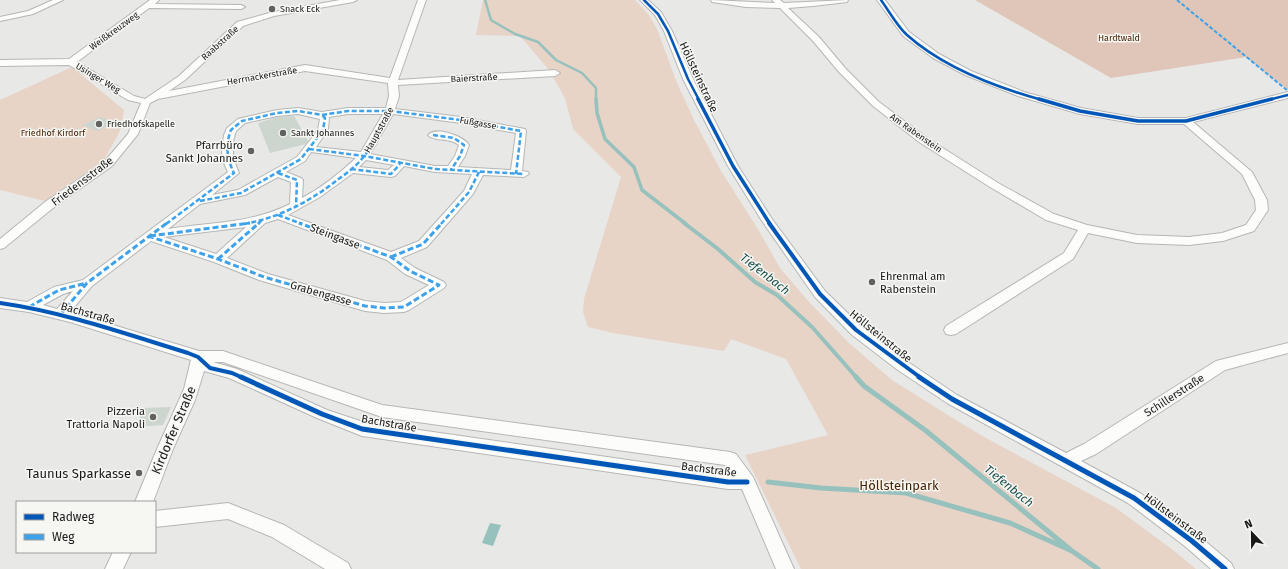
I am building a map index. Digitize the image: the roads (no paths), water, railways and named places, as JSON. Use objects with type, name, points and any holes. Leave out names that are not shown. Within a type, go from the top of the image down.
[{"type":"street","points":[[0,19],[25,15],[42,9],[59,0]]},
{"type":"street","name":"Weißkreuzweg","points":[[71,62],[155,0]]},
{"type":"street","points":[[240,24],[234,21],[236,12],[249,0]]},
{"type":"street","name":"Raabstraße","points":[[146,102],[182,78],[240,24],[273,14],[353,0]]},
{"type":"street","name":"Hauptstraße","points":[[60,315],[86,283],[148,236],[262,220],[296,206],[316,195],[351,169],[364,156],[390,111],[394,96],[393,82],[422,0]]},
{"type":"street","name":"Höllsteinstraße","points":[[644,0],[658,14],[668,31],[688,80],[733,166],[768,221],[820,294],[856,330],[900,364],[966,406],[1007,430],[1067,460],[1134,498],[1192,541],[1225,569]]},
{"type":"street","points":[[715,0],[758,4],[844,0]]},
{"type":"street","points":[[881,0],[906,34],[936,56],[968,73],[1022,94],[1080,111],[1138,121],[1186,121],[1288,95]]},
{"type":"street","name":"Am Rabenstein","points":[[778,2],[816,39],[842,70],[876,104],[923,140],[994,185],[1050,217],[1084,228],[1137,239],[1189,241],[1224,237],[1250,228],[1262,210],[1261,200],[1247,172],[1186,121]]},
{"type":"street","points":[[148,6],[241,7]]},
{"type":"street","name":"Usinger Weg","points":[[0,63],[71,62],[131,98],[146,102]]},
{"type":"street","name":"Herrnackerstraße","points":[[156,96],[305,68],[393,82]]},
{"type":"street","name":"Baierstraße","points":[[393,82],[554,73]]},
{"type":"street","name":"Friedensstraße","points":[[0,245],[49,205],[108,164],[133,134],[146,102]]},
{"type":"street","points":[[148,236],[234,173],[229,163],[227,152],[229,135],[237,124],[254,118],[283,112],[310,112],[322,115],[348,111],[390,111]]},
{"type":"street","name":"Fußgasse","points":[[390,111],[461,120],[522,131],[520,174],[479,172]]},
{"type":"street","points":[[197,201],[241,193],[301,160],[323,130],[325,118],[322,115]]},
{"type":"street","points":[[433,135],[448,136],[462,142],[464,145],[460,156],[451,170]]},
{"type":"street","points":[[309,149],[364,156],[400,164],[479,172],[469,192],[423,244],[391,257]]},
{"type":"street","points":[[351,169],[391,174],[400,164]]},
{"type":"street","points":[[278,173],[297,180],[296,206]]},
{"type":"street","name":"Steingasse","points":[[278,214],[391,257]]},
{"type":"street","name":"Hauptstraße","points":[[218,258],[262,220]]},
{"type":"street","points":[[951,330],[1069,256],[1084,228]]},
{"type":"street","name":"Grabengasse","points":[[148,236],[218,258],[264,277],[365,306],[378,308],[404,307],[439,285],[410,271],[391,257]]},
{"type":"street","name":"Hauptstraße","points":[[29,307],[59,290],[86,283]]},
{"type":"street","name":"Bachstraße","points":[[2,305],[29,307],[60,315],[71,316],[198,357],[223,356],[382,411],[730,459],[747,482]]},
{"type":"street","name":"Schillerstraße","points":[[1067,460],[1090,449],[1221,365],[1288,348]]},
{"type":"street","name":"Bachstraße","points":[[198,357],[210,368],[232,373],[322,414],[362,429],[728,482],[747,482]]},
{"type":"street","name":"Kirdorfer Straße","points":[[144,501],[164,449],[193,384],[198,370],[198,357]]},
{"type":"street","points":[[747,482],[785,569]]},
{"type":"street","points":[[156,519],[228,511],[278,530],[342,569]]},
{"type":"street","points":[[114,569],[122,553]]},
{"type":"water","points":[[490,523],[501,525],[493,546],[482,543]]},
{"type":"waterway","name":"Tiefenbach","points":[[485,0],[491,20],[515,34],[538,42],[556,60],[582,73],[596,88],[596,99]]},
{"type":"waterway","name":"Tiefenbach","points":[[596,99],[597,113],[605,139],[634,167],[642,190],[686,224]]},
{"type":"waterway","name":"Tiefenbach","points":[[684,223],[718,249],[755,282],[777,295],[812,327],[857,378]]},
{"type":"waterway","name":"Tiefenbach","points":[[856,377],[864,386],[925,430],[1072,551]]},
{"type":"waterway","points":[[768,482],[821,488],[906,493],[1010,523],[1072,551]]},
{"type":"waterway","points":[[1072,551],[1098,569]]},
{"type":"place","name":"Snack Eck","points":[[272,9]]},
{"type":"place","name":"Friedhofskapelle","points":[[99,124]]},
{"type":"place","name":"Sankt Johannes","points":[[283,133]]},
{"type":"place","name":"Pfarrbüro Sankt Johannes","points":[[251,151]]},
{"type":"place","name":"Ehrenmal am Rabenstein","points":[[872,282]]},
{"type":"place","name":"Pizzeria Trattoria Napoli","points":[[153,417]]},
{"type":"place","name":"Taunus Sparkasse","points":[[139,473]]},
{"type":"park label","name":"Hardtwald","points":[[1119,38]]},
{"type":"park label","name":"Friedhof Kirdorf","points":[[53,133]]},
{"type":"park label","name":"Höllsteinpark","points":[[899,485]]}]
